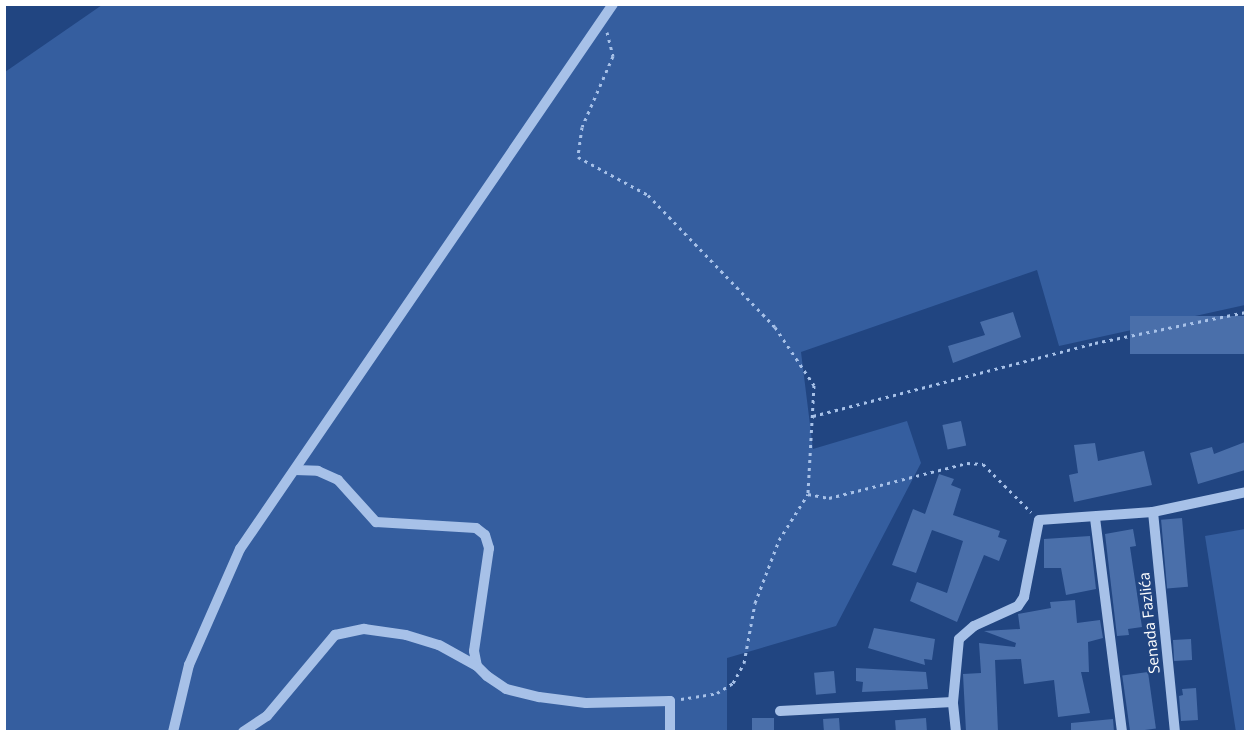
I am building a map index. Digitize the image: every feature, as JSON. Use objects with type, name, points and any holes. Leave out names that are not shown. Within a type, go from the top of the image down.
[{"type":"street","points":[[173,732],[189,665],[240,549],[613,4]]},
{"type":"street","points":[[296,470],[318,471],[338,480],[376,522],[476,528],[486,535],[489,548],[474,651],[477,666]]},
{"type":"street","points":[[956,732],[953,702],[959,639],[974,626],[1018,606],[1024,597],[1039,520],[1095,518],[1153,512],[1245,492]]},
{"type":"street","name":"Senada Fazlića","points":[[1153,512],[1175,732]]},
{"type":"street","points":[[1095,518],[1122,732]]},
{"type":"street","points":[[243,732],[267,716],[335,635],[364,629],[406,635],[438,645],[477,666],[506,689],[539,698],[586,703],[670,701],[670,732]]},
{"type":"street","points":[[780,711],[953,702]]},
{"type":"path","points":[[604,17],[613,56],[582,127],[578,157],[648,195],[775,327],[814,385],[808,494],[779,540],[755,603],[744,663],[733,683],[717,693],[670,701]]},
{"type":"path","points":[[813,416],[1095,343],[1245,312]]},
{"type":"path","points":[[808,494],[829,498],[967,463],[983,464],[1039,520]]},
{"type":"shaded area","points":[[102,5],[1245,5],[1245,305],[1059,346],[1037,270],[801,352],[813,449],[907,421],[921,463],[836,626],[727,658],[727,731],[5,732],[5,72]]},
{"type":"shaded area","points":[[1245,529],[1246,731],[1236,732],[1205,536]]},
{"type":"building","points":[[1013,312],[1021,337],[953,363],[948,346],[985,335],[980,322]]},
{"type":"building","points":[[1130,316],[1245,316],[1245,354],[1130,354]]},
{"type":"building","points":[[961,421],[966,445],[948,449],[942,425]]},
{"type":"building","points":[[1245,442],[1245,470],[1198,484],[1190,453],[1212,447],[1214,454]]},
{"type":"building","points":[[1095,443],[1098,461],[1144,451],[1152,485],[1074,502],[1069,475],[1078,473],[1074,445]]},
{"type":"building","points":[[939,474],[954,479],[951,485],[961,489],[953,515],[1000,531],[998,537],[1007,540],[999,561],[984,555],[957,622],[910,601],[917,582],[947,593],[963,541],[932,530],[916,573],[892,565],[913,509],[925,514]]},
{"type":"building","points":[[1182,518],[1188,587],[1167,589],[1161,520]]},
{"type":"building","points":[[1133,529],[1136,546],[1130,547],[1142,627],[1128,629],[1129,635],[1117,636],[1105,534]]},
{"type":"building","points":[[1090,536],[1096,589],[1066,595],[1061,568],[1044,568],[1044,539]]},
{"type":"building","points":[[1075,600],[1077,623],[1100,620],[1103,638],[1088,642],[1089,672],[1081,672],[1090,713],[1058,717],[1054,680],[1024,684],[1021,659],[995,660],[998,732],[966,732],[963,674],[981,673],[979,643],[1015,647],[1016,643],[984,631],[1020,629],[1018,614],[1051,608],[1050,602]]},
{"type":"building","points":[[874,628],[935,639],[932,660],[924,659],[925,665],[868,648]]},
{"type":"building","points":[[1191,639],[1192,660],[1174,661],[1173,640]]},
{"type":"building","points":[[856,668],[926,672],[928,689],[862,692],[863,682],[856,681]]},
{"type":"building","points":[[834,671],[836,693],[816,695],[814,673]]},
{"type":"building","points":[[1148,672],[1156,728],[1130,732],[1122,676]]},
{"type":"building","points":[[1196,688],[1198,720],[1181,721],[1179,696],[1183,695],[1182,689]]},
{"type":"building","points":[[752,718],[774,718],[774,732],[752,732]]},
{"type":"building","points":[[839,718],[840,732],[824,732],[823,719]]},
{"type":"building","points":[[926,718],[927,732],[896,732],[895,720]]},
{"type":"building","points":[[1113,719],[1114,732],[1071,732],[1071,723]]}]
